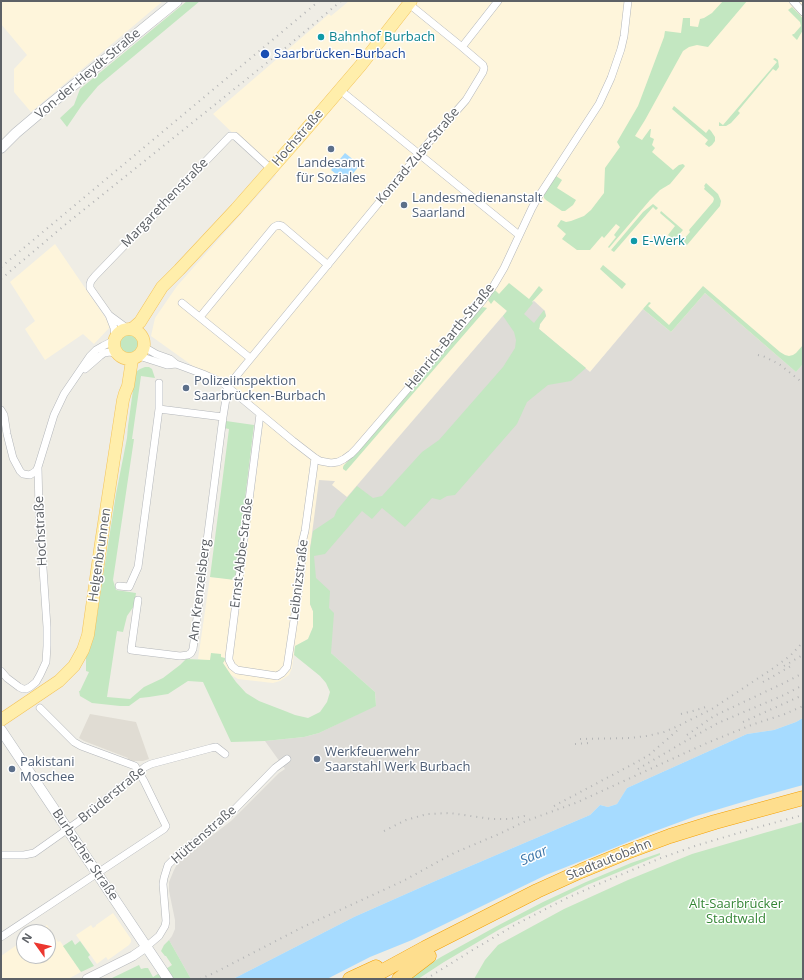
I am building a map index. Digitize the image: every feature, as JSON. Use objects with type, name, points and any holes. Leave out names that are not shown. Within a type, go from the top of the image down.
[{"type":"highway","name":"Stadtautobahn","points":[[427,952],[536,891],[626,852],[715,822],[803,798]]},
{"type":"highway","name":"Stadtautobahn","points":[[427,952],[584,878],[630,860],[717,830],[803,807]]},
{"type":"highway","points":[[350,979],[400,956],[427,952]]},
{"type":"highway","points":[[368,979],[427,952]]},
{"type":"highway","points":[[386,979],[427,952]]},
{"type":"highway","points":[[399,979],[427,952]]},
{"type":"main road","name":"Von-der-Heydt-Straße","points":[[2,146],[53,102],[177,1]]},
{"type":"main road","name":"Hochstraße","points":[[114,339],[122,330],[130,329],[140,322],[162,287],[271,169],[340,90],[410,2]]},
{"type":"main road","name":"Hochstraße","points":[[132,352],[179,270]]},
{"type":"main road","points":[[114,339],[113,347],[132,352],[137,331],[130,329]]},
{"type":"main road","name":"Helgenbrunnen","points":[[1,720],[59,681],[72,668],[83,650],[88,635],[124,392],[128,386],[132,352]]},
{"type":"main road","name":"Burbacher Straße","points":[[1,730],[168,979]]},
{"type":"street","points":[[462,47],[498,1]]},
{"type":"street","name":"Heinrich-Barth-Straße","points":[[132,352],[167,365],[176,364],[223,383],[315,458],[326,463],[338,462],[344,459],[356,449],[483,300],[504,268],[537,199],[597,109],[615,68],[624,36],[628,1]]},
{"type":"street","points":[[793,1],[803,12]]},
{"type":"street","name":"Konrad-Zuse-Straße","points":[[228,386],[419,154],[466,100],[483,72],[483,65],[410,2]]},
{"type":"street","points":[[340,90],[519,235]]},
{"type":"street","name":"Margarethenstraße","points":[[114,339],[114,328],[109,315],[90,288],[90,284],[95,276],[230,136],[235,136],[271,169]]},
{"type":"street","points":[[200,317],[271,230],[278,225],[282,226],[328,265]]},
{"type":"street","points":[[182,303],[250,358]]},
{"type":"street","name":"Margarethenstraße","points":[[109,315],[130,329]]},
{"type":"street","name":"Hochstraße","points":[[1,671],[7,678],[23,689],[30,687],[36,682],[44,668],[46,662],[47,627],[39,509],[38,467],[57,407],[64,394],[86,361],[96,350],[114,339]]},
{"type":"street","name":"Hochstraße","points":[[78,375],[104,353],[132,352]]},
{"type":"street","points":[[118,586],[129,587],[138,567],[159,409],[159,384]]},
{"type":"street","name":"Am Krenzelsberg","points":[[138,600],[131,650],[188,656],[192,649],[228,386]]},
{"type":"street","points":[[159,409],[223,417]]},
{"type":"street","points":[[1,410],[4,415],[3,428],[13,458],[20,471],[23,474],[30,475],[36,471],[38,467]]},
{"type":"street","name":"Ernst-Abbe-Straße","points":[[256,673],[237,670],[232,666],[229,660],[260,414]]},
{"type":"street","name":"Leibnizstraße","points":[[256,673],[277,676],[285,671],[288,664],[301,573],[302,543],[315,458]]},
{"type":"street","points":[[1,937],[164,829],[166,826],[135,766],[74,742],[40,708]]},
{"type":"street","name":"Brüderstraße","points":[[1,855],[24,855],[34,853],[97,808],[145,767],[151,764],[211,748],[216,748],[225,754]]},
{"type":"street","name":"Hüttenstraße","points":[[146,947],[160,936],[166,926],[163,884],[168,865],[234,810],[275,768],[287,759]]},
{"type":"street","points":[[87,979],[133,956],[146,947]]},
{"type":"shaded area","points":[[1,1],[163,1],[31,112],[14,92],[14,69],[27,55],[1,24]]},
{"type":"shaded area","points":[[349,1],[803,1],[803,364],[671,332],[643,310],[590,372],[539,329],[539,324],[545,311],[534,301],[507,311],[337,510],[313,531],[310,549],[310,604],[313,611],[313,627],[308,639],[295,646],[292,668],[289,675],[280,681],[273,683],[238,679],[231,675],[223,663],[198,659],[210,577],[242,580],[264,417],[151,336],[155,318],[177,286],[276,175],[213,114],[329,14],[331,16]]},
{"type":"shaded area","points":[[55,244],[111,326],[94,344],[83,334],[45,360],[25,329],[35,321],[10,282]]},
{"type":"shaded area","points":[[705,293],[796,372],[803,364],[803,718],[774,730],[747,734],[627,788],[617,804],[608,807],[600,805],[590,815],[354,917],[233,979],[191,979],[169,940],[175,929],[175,920],[169,891],[169,882],[177,864],[231,821],[279,773],[285,769],[265,741],[304,737],[319,733],[376,705],[375,692],[331,653],[313,627],[313,611],[310,604],[310,549],[319,480],[335,481],[332,485],[347,497],[507,311],[534,301],[545,311],[546,316],[540,324],[539,329],[590,372],[643,309],[671,332]]},
{"type":"shaded area","points":[[90,714],[136,722],[149,759],[143,761],[132,761],[79,738]]},
{"type":"shaded area","points":[[113,913],[131,939],[131,942],[108,960],[106,957],[97,964],[76,935],[91,925],[93,928]]},
{"type":"shaded area","points":[[56,939],[58,942],[60,941],[81,972],[68,979],[1,979],[1,956],[16,946],[16,964],[56,964]]},
{"type":"green space","points":[[187,1],[200,1],[98,86],[82,105],[67,127],[60,118],[74,105],[80,89]]},
{"type":"green space","points":[[723,1],[747,1],[708,47],[697,45],[689,47],[683,51],[635,136],[642,140],[651,129],[650,137],[654,139],[652,145],[655,148],[652,152],[673,170],[679,165],[683,164],[685,166],[670,184],[660,190],[650,200],[609,248],[608,247],[616,237],[614,235],[620,227],[616,224],[604,238],[602,236],[590,250],[577,250],[562,239],[566,234],[557,226],[561,220],[566,222],[584,216],[591,210],[604,193],[605,168],[620,147],[617,142],[638,106],[665,31],[681,33],[683,18],[690,18],[690,26],[698,27],[700,19],[712,13]]},
{"type":"green space","points":[[792,7],[803,19],[803,30],[797,40],[792,35],[801,26],[800,22],[788,10]]},
{"type":"green space","points":[[775,58],[778,60],[779,67],[776,71],[773,69],[738,111],[740,113],[731,123],[726,126],[719,126],[719,122],[723,125],[777,62],[773,59]]},
{"type":"green space","points":[[674,106],[706,133],[709,129],[711,131],[715,137],[715,141],[712,145],[709,147],[705,144],[708,140],[672,109]]},
{"type":"green space","points":[[556,176],[562,180],[557,188],[576,200],[573,205],[565,211],[562,211],[544,198],[544,194]]},
{"type":"green space","points":[[706,183],[718,194],[721,201],[720,206],[687,245],[684,242],[681,246],[679,245],[690,232],[689,230],[713,202],[713,197],[704,189]]},
{"type":"green space","points":[[653,204],[658,208],[656,210],[653,207],[614,252],[611,250],[643,212]]},
{"type":"green space","points":[[661,211],[683,230],[675,239],[668,235],[675,226],[660,213]]},
{"type":"green space","points":[[603,265],[626,284],[622,289],[600,269]]},
{"type":"green space","points":[[509,283],[529,299],[539,286],[543,290],[524,314],[534,323],[544,310],[546,316],[540,324],[539,329],[586,368],[571,381],[548,385],[527,402],[517,424],[455,495],[447,496],[440,500],[432,498],[405,527],[382,508],[372,519],[362,511],[325,554],[314,556],[316,578],[330,591],[329,608],[334,613],[331,653],[375,692],[376,706],[319,733],[304,737],[265,741],[231,742],[203,682],[188,681],[168,694],[140,698],[129,706],[92,703],[80,696],[79,691],[89,672],[86,671],[86,653],[96,621],[116,494],[127,438],[134,375],[137,371],[145,367],[149,367],[152,369],[155,378],[141,376],[132,439],[134,439],[113,580],[116,590],[136,593],[134,606],[127,616],[123,632],[117,631],[107,697],[130,699],[144,687],[163,678],[186,659],[210,660],[211,653],[221,654],[221,657],[225,658],[223,663],[236,682],[246,693],[259,701],[295,715],[308,718],[320,712],[327,702],[330,692],[326,683],[320,676],[294,655],[295,646],[308,639],[313,627],[313,611],[310,604],[310,549],[313,531],[334,517],[337,510],[357,486],[373,498],[382,496],[422,452],[439,440],[503,367],[515,348],[516,340],[514,332],[503,316],[507,311],[494,300],[491,304],[488,300],[495,290],[499,294]]},
{"type":"green space","points":[[703,286],[785,355],[793,355],[803,345],[803,364],[796,372],[705,293],[671,332],[643,309],[649,302],[651,303],[648,306],[669,325]]},
{"type":"green space","points":[[483,307],[487,308],[346,471],[343,469],[344,465]]},
{"type":"green space","points":[[129,332],[138,335],[141,344],[138,353],[129,356],[120,353],[117,344],[120,335]]},
{"type":"green space","points":[[226,416],[226,421],[254,425],[235,580],[210,577],[229,429],[224,428]]},
{"type":"green space","name":"Alt-Saarbrücker Stadtwald","points":[[803,822],[803,979],[474,979],[485,960],[498,945],[564,909],[628,880],[692,854]]},
{"type":"green space","points":[[660,853],[660,855],[587,885],[500,929],[418,979],[406,979],[441,957],[543,902],[631,863]]},
{"type":"green space","points":[[72,940],[75,945],[80,941],[90,955],[88,957],[94,966],[81,972],[63,946]]},
{"type":"green space","points":[[169,940],[191,979],[110,979],[139,965],[141,969],[148,968],[153,977],[172,965],[161,951]]},
{"type":"water","points":[[345,153],[360,165],[346,182],[331,170]]},
{"type":"water","name":"Saar","points":[[803,718],[803,785],[696,816],[546,875],[412,940],[370,957],[327,979],[233,979],[354,917],[590,815],[600,805],[608,807],[617,804],[627,788],[747,734],[774,730]]},
{"type":"railway","points":[[1,267],[319,1]]},
{"type":"railway","points":[[1,279],[66,224],[283,50],[341,1]]},
{"type":"railway","points":[[758,355],[779,364],[803,383]]},
{"type":"railway","points":[[580,739],[630,738],[647,736],[664,732],[678,726],[712,709],[775,667],[791,655],[803,642]]},
{"type":"railway","points":[[784,666],[803,655]]},
{"type":"railway","points":[[763,682],[791,666]]},
{"type":"railway","points":[[687,735],[714,716],[803,673]]},
{"type":"railway","points":[[638,769],[718,723],[784,695],[803,685]]},
{"type":"railway","points":[[743,722],[803,695]]},
{"type":"railway","points":[[200,979],[305,926],[403,881],[454,853],[526,821],[578,802],[707,743],[803,706]]},
{"type":"railway","points":[[681,714],[706,707]]},
{"type":"railway","points":[[554,806],[649,755],[679,729]]},
{"type":"railway","points":[[575,744],[589,743]]},
{"type":"railway","points":[[384,831],[406,820],[427,814],[450,813],[491,819],[510,819],[529,815]]},
{"type":"railway","points":[[426,979],[513,926],[565,899],[601,883],[661,858],[695,846],[803,815]]},
{"type":"place","name":"Bahnhof Burbach","points":[[321,37]]},
{"type":"place","name":"Saarbrücken-Burbach","points":[[265,54]]},
{"type":"place","name":"Landesamt für Soziales","points":[[331,149]]},
{"type":"place","name":"Landesmedienanstalt Saarland","points":[[404,205]]},
{"type":"place","name":"E-Werk","points":[[634,241]]},
{"type":"place","name":"Polizeiinspektion Saarbrücken-Burbach","points":[[186,388]]},
{"type":"place","name":"Werkfeuerwehr Saarstahl Werk Burbach","points":[[317,759]]},
{"type":"place","name":"Pakistani Moschee","points":[[12,769]]}]
